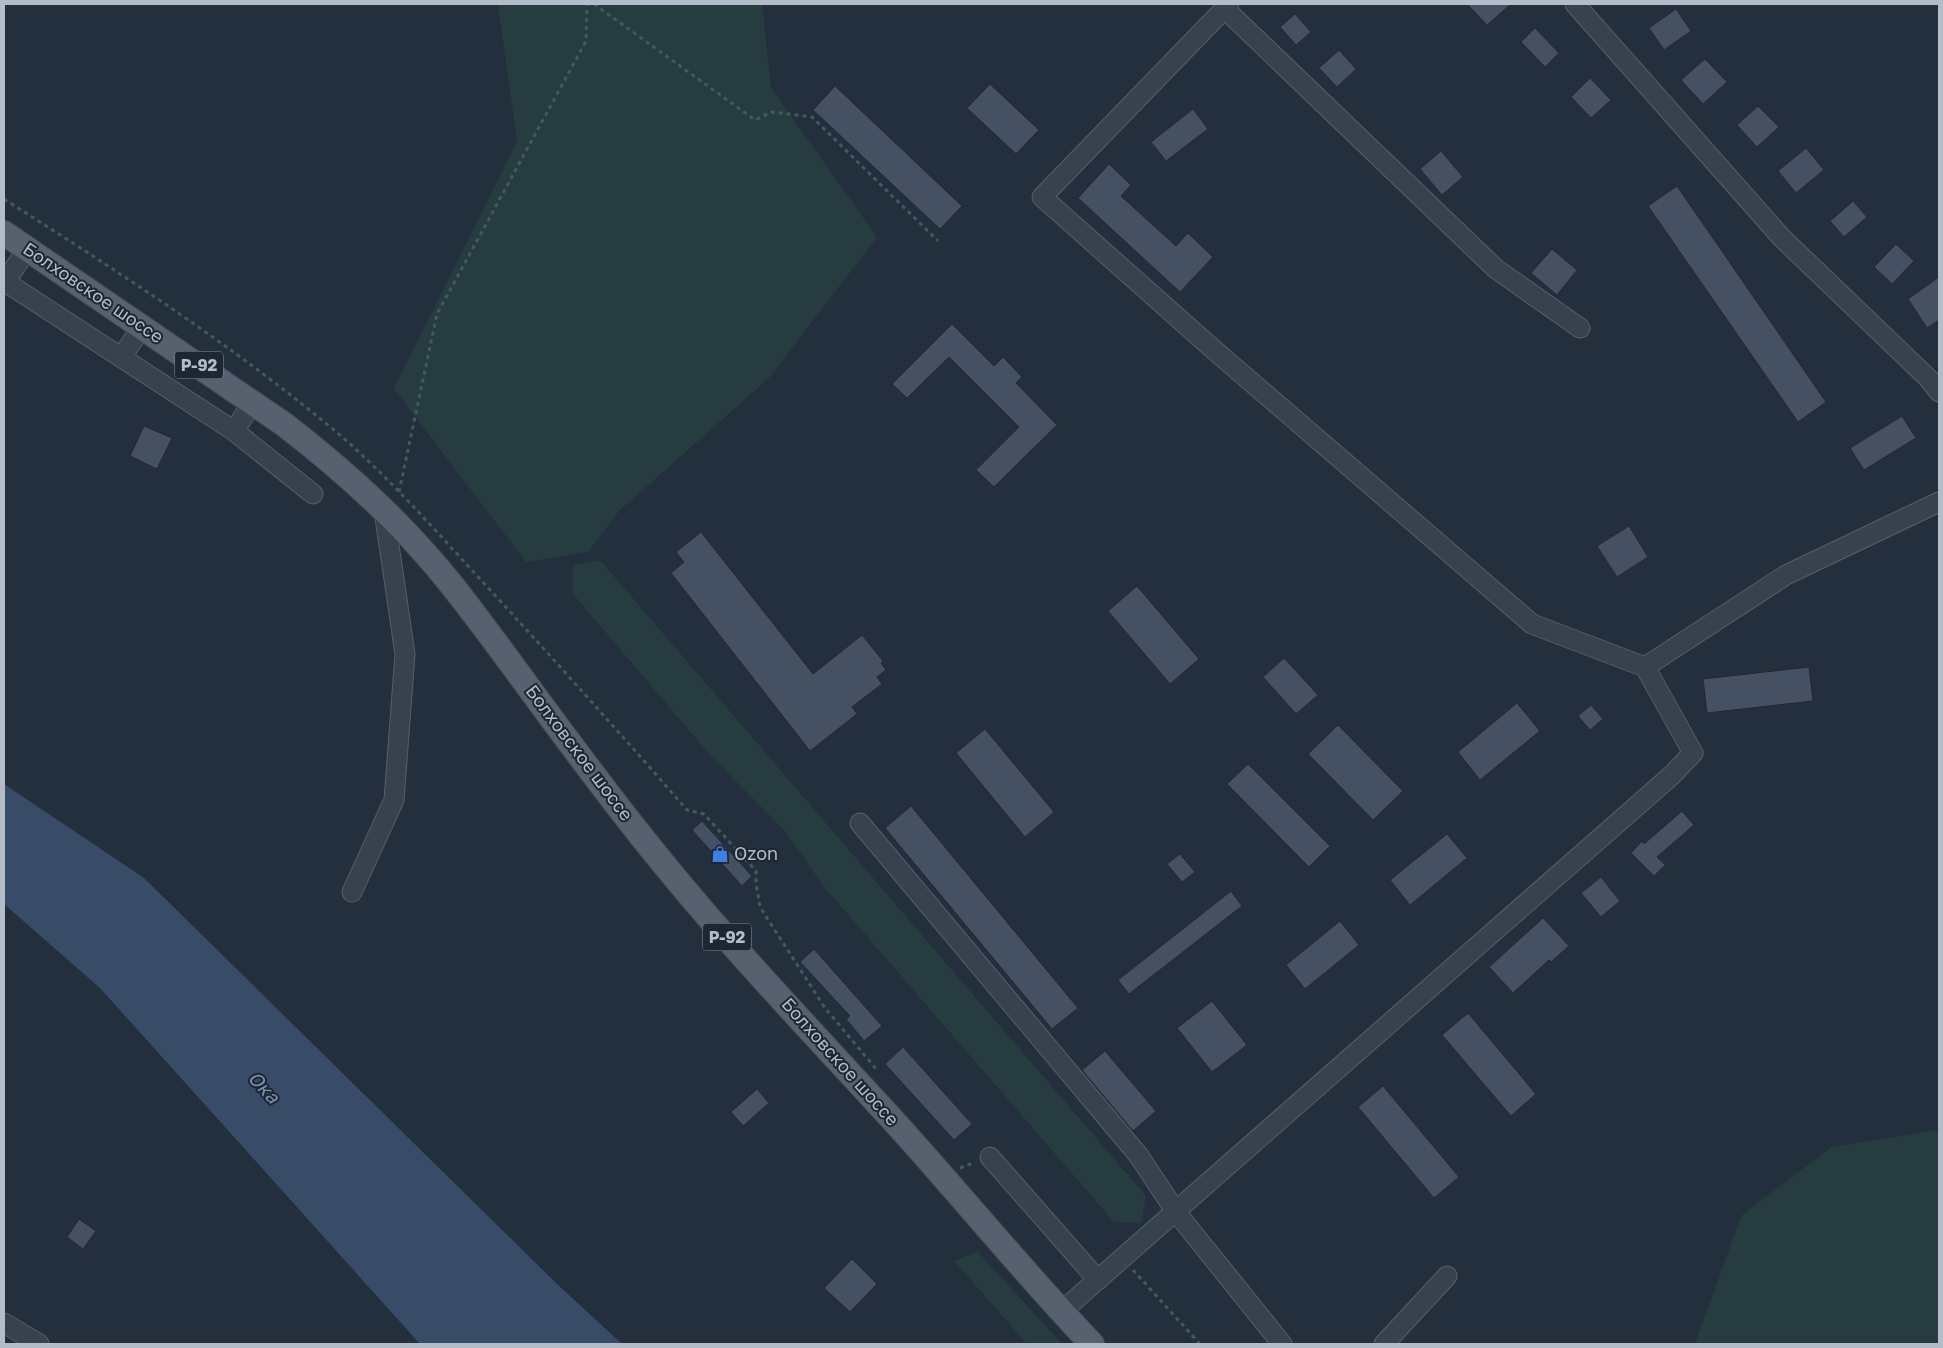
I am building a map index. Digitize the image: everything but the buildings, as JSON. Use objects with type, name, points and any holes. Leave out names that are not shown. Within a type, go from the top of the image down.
[{"type":"main road","name":"Болховское шоссе","points":[[4,233],[253,402],[322,453],[421,548],[456,590],[577,752],[675,878],[927,1158],[1061,1312],[1092,1344]]},
{"type":"street","points":[[1575,4],[1782,238],[1929,379],[1939,392]]},
{"type":"street","points":[[1061,1312],[1672,775],[1693,753],[1646,667],[1532,624],[1213,349],[1042,197],[1227,6],[1496,269],[1580,328]]},
{"type":"street","points":[[27,249],[4,282],[122,357],[234,432],[313,494]]},
{"type":"street","points":[[122,357],[142,326]]},
{"type":"street","points":[[234,432],[253,402]]},
{"type":"street","points":[[1646,667],[1786,575],[1939,502]]},
{"type":"street","points":[[352,892],[394,800],[405,654],[384,511]]},
{"type":"street","points":[[860,823],[1140,1156],[1176,1212],[1282,1344]]},
{"type":"street","points":[[990,1157],[1098,1280]]},
{"type":"street","points":[[1384,1344],[1447,1276]]},
{"type":"street","points":[[4,1324],[17,1339],[39,1344]]},
{"type":"path","points":[[399,492],[436,314],[586,41],[587,4]]},
{"type":"path","points":[[594,4],[755,120],[772,112],[812,117],[938,241]]},
{"type":"path","points":[[760,907],[825,1008],[883,1077]]},
{"type":"path","points":[[960,1168],[990,1157]]},
{"type":"path","points":[[1123,1258],[1200,1344]]},
{"type":"green space","points":[[498,4],[762,4],[771,88],[877,237],[769,378],[619,511],[588,552],[526,562],[394,389],[517,141]]},
{"type":"green space","points":[[600,560],[1146,1196],[1141,1223],[1114,1222],[825,888],[784,830],[710,755],[573,594],[573,565]]},
{"type":"green space","points":[[1939,1130],[1939,1344],[1695,1344],[1741,1216],[1831,1147]]},
{"type":"green space","points":[[977,1251],[1062,1344],[1027,1344],[954,1261]]},
{"type":"water","name":"Ока","points":[[4,784],[144,878],[557,1284],[622,1344],[420,1344],[100,988],[4,904]]},
{"type":"place","name":"Ozon","points":[[720,854]]}]
